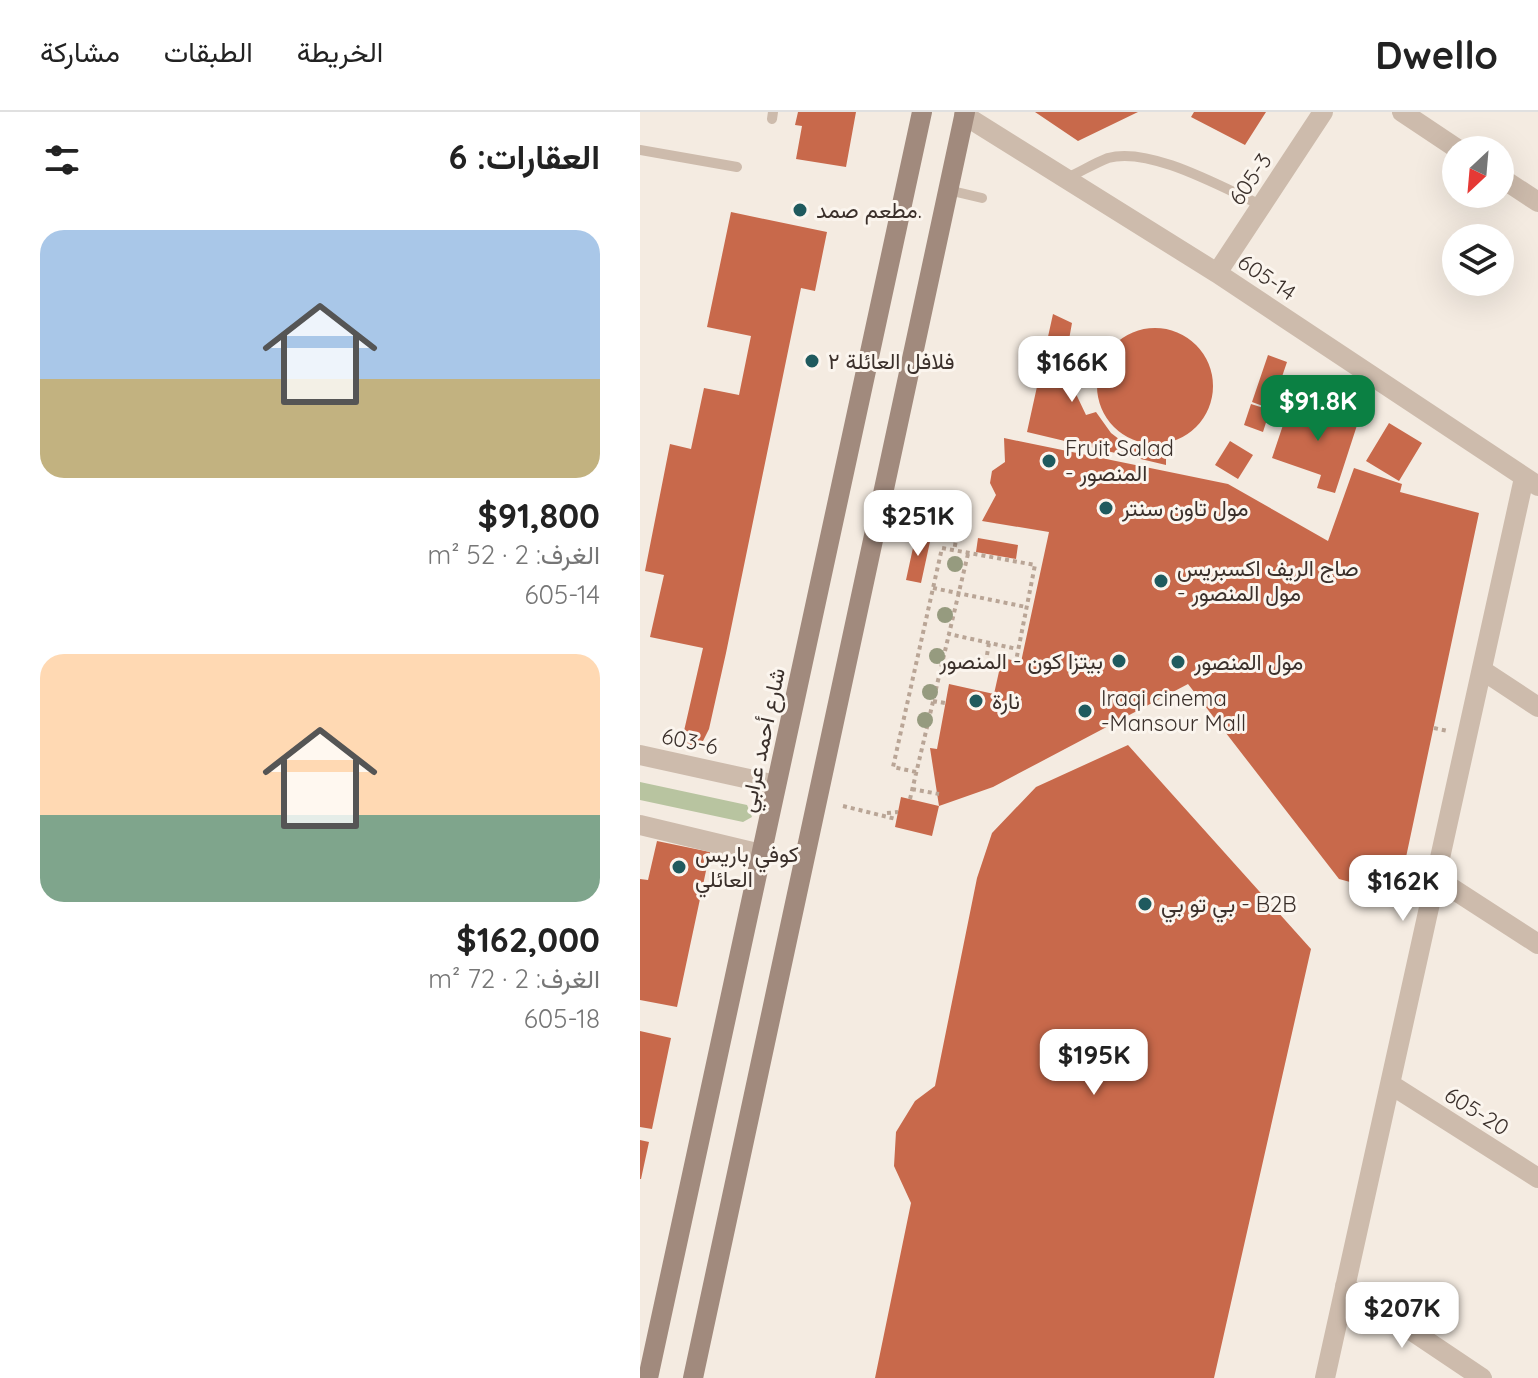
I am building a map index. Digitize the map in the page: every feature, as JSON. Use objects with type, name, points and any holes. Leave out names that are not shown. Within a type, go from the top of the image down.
[{"type":"main road","name":"شارع أحمد عرابي","points":[[648,1378],[922,112]]},
{"type":"main road","points":[[693,1378],[964,113]]},
{"type":"street","name":"605-3","points":[[1217,273],[1323,112]]},
{"type":"street","points":[[1402,112],[1442,139]]},
{"type":"street","name":"605-14","points":[[964,113],[1217,273],[1531,482]]},
{"type":"street","points":[[1514,186],[1538,202]]},
{"type":"street","points":[[1325,1378],[1482,670],[1531,482]]},
{"type":"street","points":[[1482,670],[1538,707]]},
{"type":"street","name":"603-6","points":[[640,755],[776,785]]},
{"type":"street","points":[[640,825],[761,854]]},
{"type":"street","points":[[1436,878],[1538,944]]},
{"type":"street","name":"605-20","points":[[1390,1084],[1538,1178]]},
{"type":"street","points":[[1345,1286],[1482,1378]]},
{"type":"lane","points":[[640,150],[737,167]]},
{"type":"lane","points":[[1069,177],[1110,158],[1132,157],[1169,165],[1261,205]]},
{"type":"lane","points":[[948,190],[982,198]]},
{"type":"path","points":[[907,515],[959,524],[954,551]]},
{"type":"path","points":[[916,772],[893,767],[942,548],[1035,565],[1032,594],[1026,607],[1027,619],[1016,661]]},
{"type":"path","points":[[910,799],[968,554]]},
{"type":"path","points":[[933,588],[1026,607]]},
{"type":"path","points":[[949,634],[1017,649]]},
{"type":"path","points":[[987,655],[989,643]]},
{"type":"path","points":[[933,701],[945,703]]},
{"type":"path","points":[[912,789],[939,794]]},
{"type":"path","points":[[843,806],[896,819]]},
{"type":"path","points":[[885,814],[898,812]]},
{"type":"green space","points":[[640,782],[747,805],[752,817],[743,822],[640,800]]},
{"type":"building","points":[[798,112],[856,112],[846,167],[796,159],[802,126],[795,125]]},
{"type":"building","points":[[1035,112],[1138,112],[1078,141]]},
{"type":"building","points":[[1194,112],[1266,112],[1245,145],[1191,117]]},
{"type":"building","points":[[731,212],[827,232],[815,291],[801,288],[726,653],[709,729],[700,747],[681,744],[703,648],[650,637],[664,575],[645,571],[670,444],[691,449],[704,388],[739,395],[751,336],[707,327]]},
{"type":"building","points":[[1053,314],[1072,323],[1068,345],[1071,370],[1076,394],[1086,415],[1096,412],[1111,433],[1128,446],[1166,452],[1166,465],[1027,432]]},
{"type":"building","points":[[1155,328],[1177,332],[1196,345],[1209,364],[1213,386],[1209,408],[1196,427],[1177,440],[1155,444],[1133,440],[1114,427],[1101,408],[1097,386],[1101,364],[1114,345],[1133,332]]},
{"type":"building","points":[[1268,355],[1287,362],[1271,409],[1252,402]]},
{"type":"building","points":[[1251,404],[1270,410],[1263,432],[1244,425]]},
{"type":"building","points":[[1334,404],[1361,413],[1335,493],[1317,488],[1321,475],[1272,458],[1289,407],[1329,420]]},
{"type":"building","points":[[1389,423],[1422,443],[1399,481],[1366,461]]},
{"type":"building","points":[[1004,438],[1228,484],[1328,541],[1354,468],[1402,484],[1400,492],[1479,513],[1398,895],[1339,879],[1188,684],[993,787],[939,806],[930,748],[937,749],[949,684],[994,694],[1002,658],[1021,662],[1049,532],[982,521],[996,495],[990,483],[992,471],[1005,462]]},
{"type":"building","points":[[1230,441],[1253,455],[1238,479],[1215,465]]},
{"type":"building","points":[[916,534],[931,537],[921,583],[906,580]]},
{"type":"building","points":[[978,538],[1018,545],[1016,559],[976,552]]},
{"type":"building","points":[[1128,745],[1311,949],[1214,1378],[875,1378],[911,1203],[894,1166],[896,1132],[915,1101],[935,1086],[977,878],[992,833],[1036,787]]},
{"type":"building","points":[[901,797],[939,806],[932,836],[895,827]]},
{"type":"building","points":[[657,841],[710,852],[677,1007],[640,1000],[640,879],[648,880]]},
{"type":"building","points":[[640,1031],[671,1038],[652,1129],[640,1127]]},
{"type":"building","points":[[640,1140],[649,1142],[641,1179],[640,1179]]},
{"type":"place","name":"مطعم صمد.","points":[[800,210]]},
{"type":"place","name":"فلافل العائلة ٢","points":[[812,361]]},
{"type":"place","name":"Fruit Salad - المنصور","points":[[1049,461]]},
{"type":"place","name":"مول تاون سنتر","points":[[1106,508]]},
{"type":"place","name":"صاج الريف اكسبريس - مول المنصور","points":[[1161,581]]},
{"type":"place","name":"بيتزا كون - المنصور","points":[[1119,661]]},
{"type":"place","name":"مول المنصور","points":[[1178,662]]},
{"type":"place","name":"نارة","points":[[976,701]]},
{"type":"place","name":"Iraqi cinema -Mansour Mall","points":[[1085,711]]},
{"type":"place","name":"كوفي باريس العائلي","points":[[679,867]]},
{"type":"place","name":"بي تو بي - B2B","points":[[1145,904]]}]
